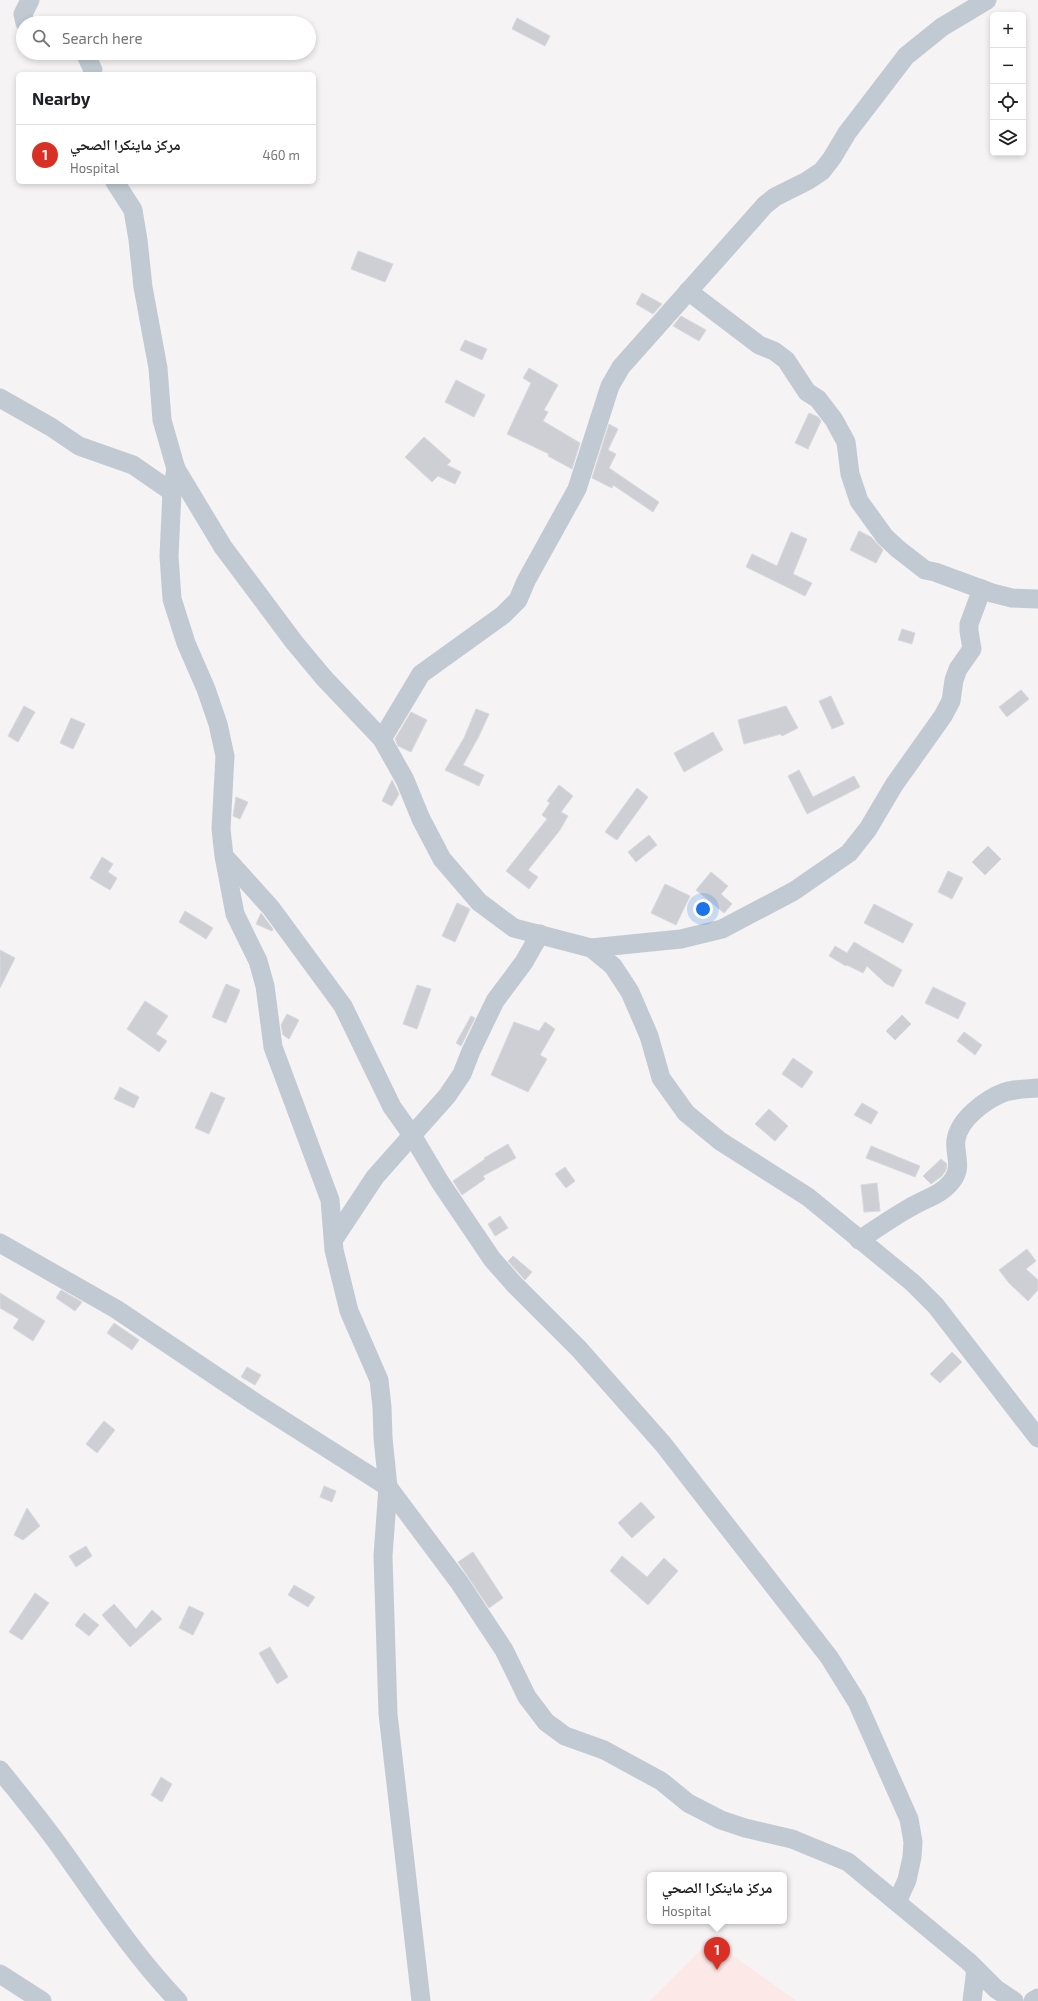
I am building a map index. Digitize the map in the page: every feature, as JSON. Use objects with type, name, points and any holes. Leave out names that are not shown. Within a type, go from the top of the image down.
[{"type":"street","points":[[23,16],[30,0]]},
{"type":"street","points":[[382,739],[421,674],[504,615],[518,600],[526,581],[577,489],[610,386],[617,373],[662,319],[765,205],[775,197],[807,182],[822,171],[832,158],[847,133],[906,56],[942,27],[987,0]]},
{"type":"street","points":[[88,60],[92,72]]},
{"type":"street","points":[[116,184],[133,210],[143,287],[158,368],[162,420],[176,469],[223,547],[289,636],[324,678],[382,739],[405,780],[421,819],[442,859],[479,902],[514,928],[591,948],[680,938],[722,929],[794,891],[849,853],[868,829],[894,785],[943,716],[951,701],[954,680],[958,669],[972,650],[969,624],[982,589]]},
{"type":"street","points":[[688,291],[758,345],[774,351],[786,360],[807,392],[818,399],[834,420],[846,442],[854,488],[859,501],[885,537],[916,565],[925,570],[1012,598],[1038,599]]},
{"type":"street","points":[[0,398],[44,423],[79,446],[133,465],[172,492]]},
{"type":"street","points":[[176,469],[172,492],[169,556],[172,599],[186,644],[209,696],[218,724],[225,756],[221,828],[224,856],[235,914],[258,961],[265,986],[273,1047],[330,1200],[334,1250],[349,1311],[379,1380],[388,1487],[383,1556],[388,1714],[421,2001]]},
{"type":"street","points":[[224,856],[271,908],[343,1006],[392,1108],[412,1135],[440,1182],[492,1259],[514,1284],[579,1349],[653,1433],[728,1526],[829,1657],[857,1702],[909,1819],[913,1842],[912,1857],[907,1880],[897,1902]]},
{"type":"street","points":[[334,1239],[375,1177],[447,1096],[462,1074],[495,1000],[524,962],[540,934]]},
{"type":"street","points":[[591,948],[613,966],[630,992],[649,1036],[661,1078],[686,1113],[720,1141],[808,1197],[913,1283],[936,1306],[1038,1438]]},
{"type":"street","points":[[860,1240],[912,1206],[940,1192],[954,1179],[958,1168],[956,1140],[960,1126],[974,1112],[991,1098],[1006,1092],[1038,1088]]},
{"type":"street","points":[[0,1243],[116,1309],[263,1407],[388,1487],[459,1582],[504,1650],[527,1697],[546,1722],[565,1736],[604,1750],[661,1781],[688,1803],[721,1820],[745,1828],[792,1839],[848,1862],[976,1969],[996,1989],[1014,2001]]},
{"type":"street","points":[[0,1770],[58,1844],[120,1932],[147,1967],[178,2001]]},
{"type":"street","points":[[972,2001],[976,1969]]},
{"type":"street","points":[[0,1974],[42,2001]]},
{"type":"street","points":[[1034,2001],[1038,1998]]},
{"type":"shaded area","points":[[711,1940],[796,2001],[650,2001]]},
{"type":"building","points":[[517,18],[550,36],[545,46],[512,29]]},
{"type":"building","points":[[358,251],[393,264],[385,282],[351,269]]},
{"type":"building","points":[[642,293],[662,304],[653,314],[636,304]]},
{"type":"building","points":[[681,316],[706,330],[699,341],[673,326]]},
{"type":"building","points":[[465,340],[487,349],[482,360],[460,350]]},
{"type":"building","points":[[529,368],[558,385],[544,410],[548,412],[543,421],[580,443],[572,469],[548,456],[549,454],[507,434],[531,383],[523,378]]},
{"type":"building","points":[[456,380],[485,395],[474,417],[445,402]]},
{"type":"building","points":[[809,413],[818,417],[821,421],[808,449],[795,443]]},
{"type":"building","points":[[609,424],[618,429],[608,450],[616,454],[609,468],[659,502],[653,512],[613,485],[612,488],[592,478]]},
{"type":"building","points":[[424,437],[451,461],[447,465],[461,472],[455,484],[438,476],[432,482],[405,457]]},
{"type":"building","points":[[859,531],[871,537],[883,550],[876,563],[850,550]]},
{"type":"building","points":[[791,532],[807,539],[793,574],[812,583],[805,596],[746,567],[752,554],[777,566]]},
{"type":"building","points":[[902,629],[915,633],[912,644],[898,640]]},
{"type":"building","points":[[1021,690],[1029,699],[1007,717],[999,707]]},
{"type":"building","points":[[831,696],[844,724],[832,729],[819,701]]},
{"type":"building","points":[[24,706],[35,712],[18,742],[8,736]]},
{"type":"building","points":[[786,706],[798,728],[782,736],[781,734],[744,744],[738,720]]},
{"type":"building","points":[[476,709],[489,714],[463,765],[484,775],[479,786],[445,770],[464,738]]},
{"type":"building","points":[[411,712],[427,720],[411,752],[398,746],[395,739]]},
{"type":"building","points":[[71,718],[85,724],[73,749],[60,743]]},
{"type":"building","points":[[713,732],[723,750],[684,772],[674,753]]},
{"type":"building","points":[[799,770],[813,797],[854,776],[860,787],[807,814],[788,776]]},
{"type":"building","points":[[392,780],[399,794],[392,806],[382,801]]},
{"type":"building","points":[[559,785],[573,796],[561,812],[568,816],[560,830],[528,870],[538,877],[529,889],[506,871],[547,819],[542,815],[550,803],[547,801]]},
{"type":"building","points":[[637,788],[648,797],[617,840],[605,832]]},
{"type":"building","points":[[236,797],[248,802],[240,819],[233,816]]},
{"type":"building","points":[[649,835],[657,845],[636,862],[628,852]]},
{"type":"building","points":[[988,846],[1001,859],[985,875],[972,862]]},
{"type":"building","points":[[102,857],[113,864],[108,872],[117,878],[110,890],[90,878]]},
{"type":"building","points":[[948,871],[963,878],[952,899],[938,892]]},
{"type":"building","points":[[711,872],[728,886],[721,894],[732,904],[724,913],[696,890]]},
{"type":"building","points":[[665,884],[690,896],[676,925],[651,913]]},
{"type":"building","points":[[457,903],[470,909],[455,942],[442,936]]},
{"type":"building","points":[[874,904],[913,924],[903,943],[864,923]]},
{"type":"building","points":[[185,911],[213,928],[206,939],[179,922]]},
{"type":"building","points":[[261,913],[273,929],[272,931],[256,924]]},
{"type":"building","points":[[854,942],[902,970],[893,987],[885,983],[867,966],[863,973],[847,965],[846,966],[829,956],[835,946],[847,953]]},
{"type":"building","points":[[0,950],[15,958],[0,988]]},
{"type":"building","points":[[226,984],[240,990],[226,1023],[212,1017]]},
{"type":"building","points":[[417,985],[431,989],[417,1029],[403,1024]]},
{"type":"building","points":[[933,987],[966,1003],[958,1019],[925,1003]]},
{"type":"building","points":[[145,1001],[168,1016],[156,1034],[167,1041],[159,1052],[127,1029]]},
{"type":"building","points":[[287,1014],[299,1020],[289,1039],[283,1035],[281,1025]]},
{"type":"building","points":[[902,1015],[911,1024],[895,1040],[886,1031]]},
{"type":"building","points":[[471,1016],[475,1018],[461,1046],[456,1043]]},
{"type":"building","points":[[514,1022],[539,1031],[545,1022],[555,1029],[540,1055],[547,1059],[528,1092],[491,1075]]},
{"type":"building","points":[[964,1032],[982,1045],[975,1055],[957,1041]]},
{"type":"building","points":[[793,1058],[813,1072],[802,1088],[782,1074]]},
{"type":"building","points":[[120,1087],[139,1097],[134,1108],[114,1099]]},
{"type":"building","points":[[211,1092],[225,1098],[209,1134],[195,1128]]},
{"type":"building","points":[[862,1103],[878,1112],[871,1124],[854,1115]]},
{"type":"building","points":[[769,1109],[788,1126],[775,1141],[755,1124]]},
{"type":"building","points":[[508,1144],[516,1158],[483,1176],[485,1179],[462,1195],[453,1181],[485,1159],[484,1158]]},
{"type":"building","points":[[871,1146],[920,1166],[915,1177],[866,1158]]},
{"type":"building","points":[[941,1159],[947,1164],[946,1170],[942,1176],[931,1184],[923,1176]]},
{"type":"building","points":[[565,1167],[575,1181],[566,1188],[555,1174]]},
{"type":"building","points":[[877,1183],[880,1211],[864,1212],[861,1185]]},
{"type":"building","points":[[500,1216],[508,1228],[495,1236],[488,1224]]},
{"type":"building","points":[[1027,1249],[1036,1261],[1026,1269],[1038,1280],[1038,1290],[1028,1301],[1009,1283],[999,1270]]},
{"type":"building","points":[[513,1256],[532,1272],[525,1280],[508,1261]]},
{"type":"building","points":[[61,1290],[82,1302],[75,1311],[56,1298]]},
{"type":"building","points":[[0,1293],[45,1321],[33,1341],[13,1328],[19,1319],[0,1308]]},
{"type":"building","points":[[114,1323],[139,1340],[132,1350],[107,1333]]},
{"type":"building","points":[[952,1352],[962,1362],[940,1383],[930,1374]]},
{"type":"building","points":[[247,1367],[261,1375],[255,1385],[241,1377]]},
{"type":"building","points":[[104,1421],[115,1430],[97,1453],[86,1444]]},
{"type":"building","points":[[324,1486],[336,1491],[332,1502],[320,1497]]},
{"type":"building","points":[[641,1502],[655,1517],[632,1538],[618,1523]]},
{"type":"building","points":[[27,1508],[40,1526],[23,1540],[14,1535]]},
{"type":"building","points":[[86,1546],[92,1556],[76,1567],[69,1556]]},
{"type":"building","points":[[473,1552],[503,1598],[489,1608],[458,1562]]},
{"type":"building","points":[[622,1556],[647,1577],[664,1558],[678,1571],[648,1605],[610,1571]]},
{"type":"building","points":[[294,1585],[315,1597],[308,1607],[288,1595]]},
{"type":"building","points":[[35,1593],[49,1603],[22,1640],[9,1632]]},
{"type":"building","points":[[114,1604],[136,1629],[152,1610],[162,1619],[130,1647],[102,1615]]},
{"type":"building","points":[[189,1606],[204,1613],[193,1635],[179,1628]]},
{"type":"building","points":[[84,1613],[99,1625],[89,1636],[75,1625]]},
{"type":"building","points":[[270,1647],[288,1677],[277,1684],[259,1653]]},
{"type":"building","points":[[161,1777],[172,1784],[162,1802],[151,1795]]},
{"type":"place","name":"مركز ماينكرا الصحي","points":[[717,1970]]}]
